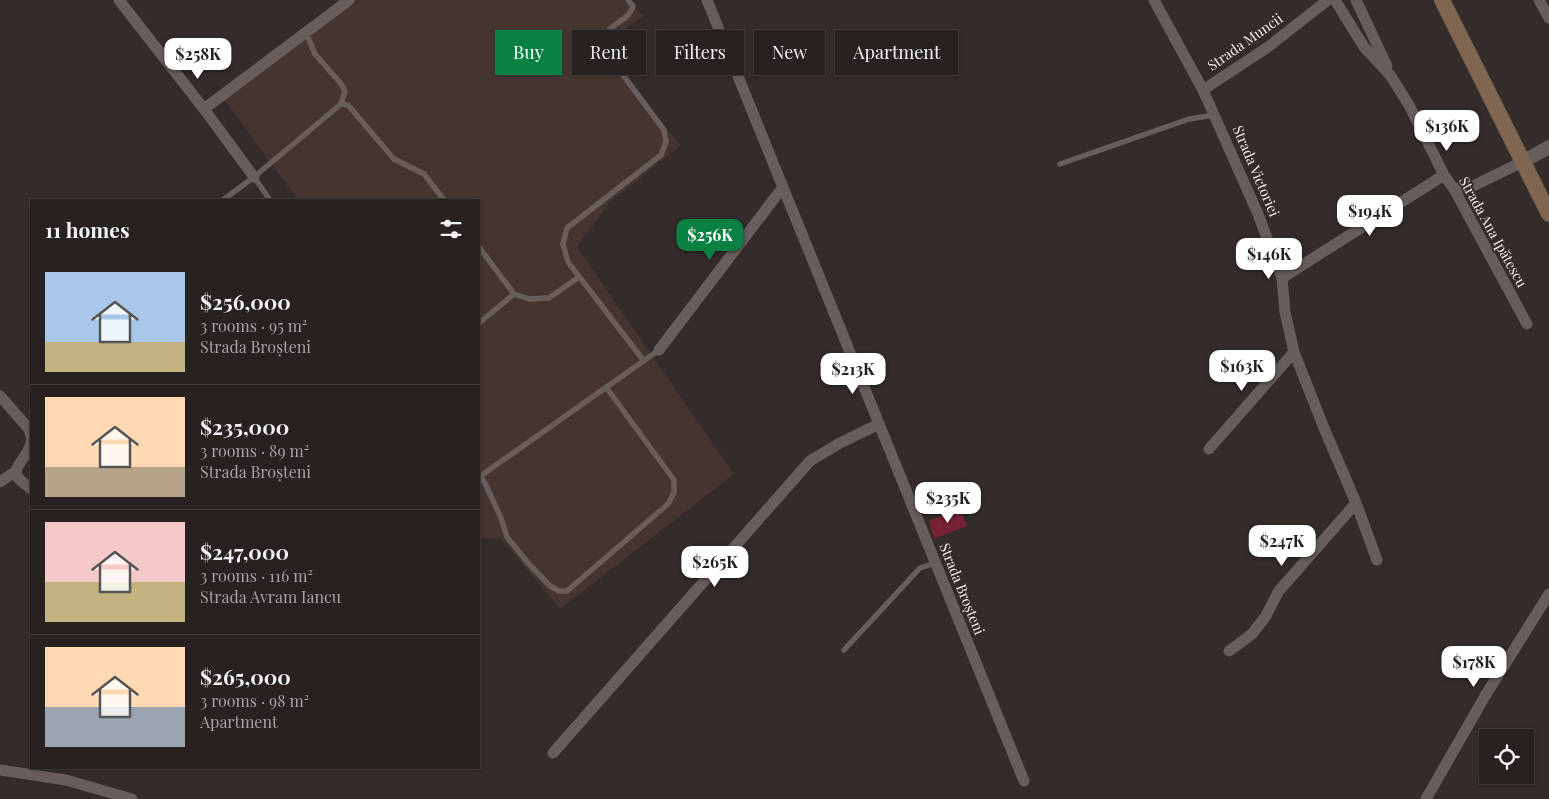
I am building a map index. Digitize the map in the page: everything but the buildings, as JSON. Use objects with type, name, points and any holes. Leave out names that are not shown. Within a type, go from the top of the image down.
[{"type":"main road","points":[[1442,0],[1549,214]]},
{"type":"street","points":[[118,0],[204,109],[254,177]]},
{"type":"street","points":[[204,109],[349,0]]},
{"type":"street","name":"Strada Broșteni","points":[[707,0],[1024,781]]},
{"type":"street","name":"Strada Victoriei","points":[[1154,0],[1203,90],[1258,214],[1282,278],[1285,312],[1294,352],[1378,560]]},
{"type":"street","name":"Strada Muncii","points":[[1203,90],[1268,46],[1328,0]]},
{"type":"street","name":"Strada Ana Ipătescu","points":[[1335,0],[1364,47],[1390,75]]},
{"type":"street","name":"Strada Ana Ipătescu","points":[[1356,0],[1390,75],[1528,324]]},
{"type":"street","points":[[1539,0],[1549,18]]},
{"type":"street","points":[[1454,189],[1471,187],[1549,147]]},
{"type":"street","points":[[1282,278],[1444,175]]},
{"type":"street","points":[[659,350],[783,187]]},
{"type":"street","points":[[1209,449],[1294,352]]},
{"type":"street","points":[[0,396],[30,434]]},
{"type":"street","points":[[552,753],[810,461],[879,424]]},
{"type":"street","points":[[30,445],[26,456],[18,465],[16,471],[18,478],[30,488]]},
{"type":"street","points":[[0,482],[16,471]]},
{"type":"street","points":[[1229,651],[1252,634],[1266,616],[1278,592],[1356,502]]},
{"type":"street","points":[[1426,799],[1485,696],[1549,594]]},
{"type":"street","points":[[0,770],[66,780],[132,799]]},
{"type":"lane","points":[[628,0],[633,6],[631,12],[628,17],[610,29],[605,38],[603,48],[664,130],[666,142],[661,155],[567,228],[563,244],[568,262],[644,361]]},
{"type":"lane","points":[[224,199],[254,177],[341,104],[345,91],[315,54],[306,33]]},
{"type":"lane","points":[[341,104],[348,105],[394,159],[424,174],[443,199]]},
{"type":"lane","points":[[1060,164],[1189,119],[1215,115]]},
{"type":"lane","points":[[254,177],[269,199]]},
{"type":"lane","points":[[480,248],[514,294],[529,300],[549,298],[579,277]]},
{"type":"lane","points":[[480,321],[514,294]]},
{"type":"lane","points":[[480,475],[659,350]]},
{"type":"lane","points":[[480,477],[485,483],[501,518],[507,537],[528,564],[550,586],[559,591],[567,591],[668,504],[674,493],[674,480],[606,387]]},
{"type":"lane","points":[[844,650],[920,568],[936,563]]},
{"type":"shaded area","points":[[354,0],[630,0],[643,16],[623,30],[572,30],[572,75],[626,75],[630,89],[681,145],[610,202],[577,247],[734,474],[560,609],[501,539],[480,537],[480,199],[297,199],[224,99]]}]
